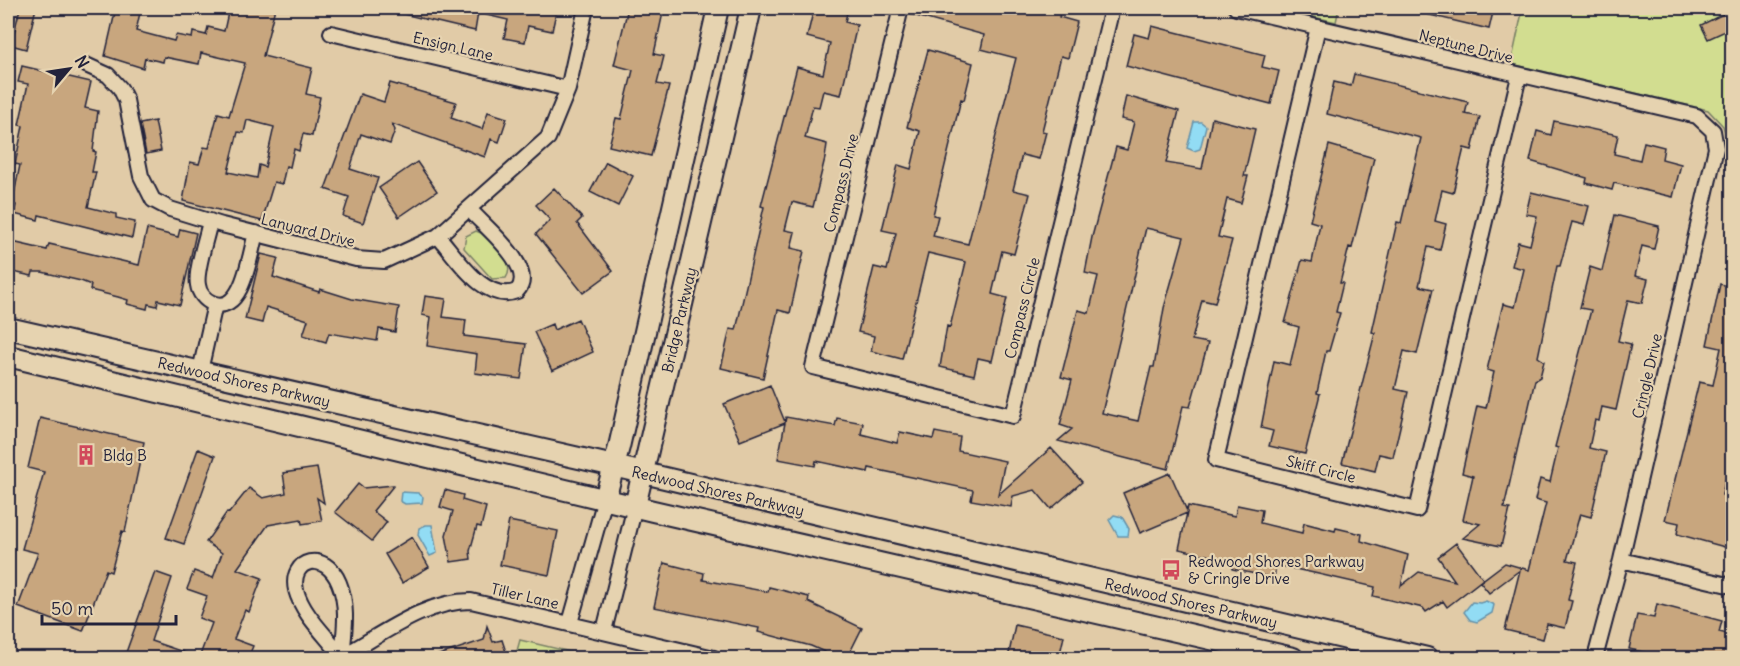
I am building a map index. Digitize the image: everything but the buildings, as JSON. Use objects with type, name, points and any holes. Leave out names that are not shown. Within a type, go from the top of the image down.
[{"type":"main road","name":"Bridge Parkway","points":[[604,499],[614,466],[718,8]]},
{"type":"main road","name":"Bridge Parkway","points":[[635,506],[751,8]]},
{"type":"main road","name":"Redwood Shores Parkway","points":[[8,328],[614,466],[1427,658]]},
{"type":"main road","name":"Redwood Shores Parkway","points":[[8,356],[604,499],[1293,658]]},
{"type":"street","name":"Lanyard Drive","points":[[87,65],[108,75],[120,88],[126,100],[141,176],[153,200],[170,209],[210,221],[356,260],[384,261],[438,236],[470,210],[548,138],[561,111],[568,89],[586,8]]},
{"type":"street","name":"Compass Drive","points":[[813,367],[901,8]]},
{"type":"street","name":"Compass Circle","points":[[813,367],[1013,416],[1112,8]]},
{"type":"street","name":"Neptune Drive","points":[[1236,8],[1688,114]]},
{"type":"street","name":"Skiff Circle","points":[[1318,27],[1216,460],[1417,510],[1519,76]]},
{"type":"street","name":"Ensign Lane","points":[[331,33],[568,89]]},
{"type":"street","name":"Cringle Drive","points":[[1595,658],[1621,560],[1716,148],[1713,131],[1709,126],[1697,116],[1688,114]]},
{"type":"street","points":[[438,236],[486,289],[502,295],[519,289],[523,276],[518,262],[470,210]]},
{"type":"street","points":[[210,221],[197,281],[201,293],[215,304],[227,304],[238,296],[255,233]]},
{"type":"street","points":[[200,371],[215,304]]},
{"type":"street","name":"Bridge Parkway","points":[[570,623],[604,499]]},
{"type":"street","name":"Bridge Parkway","points":[[604,631],[635,506]]},
{"type":"street","points":[[1621,560],[1732,586]]},
{"type":"street","points":[[318,561],[327,564],[340,584],[345,624],[341,658],[316,626],[296,591],[299,570],[311,562],[318,561]]},
{"type":"street","name":"Tiller Lane","points":[[341,658],[430,609],[459,601],[471,601],[570,623],[714,658]]},
{"type":"green space","points":[[1274,8],[1339,8],[1336,22]]},
{"type":"green space","points":[[1523,8],[1732,8],[1732,154],[1723,126],[1708,110],[1511,64]]},
{"type":"green space","points":[[476,231],[491,242],[506,260],[509,272],[506,278],[492,279],[464,248],[466,236]]},
{"type":"green space","points":[[520,640],[596,658],[515,658]]},
{"type":"water","points":[[1194,122],[1201,122],[1206,126],[1200,149],[1194,151],[1187,148]]},
{"type":"water","points":[[401,492],[418,493],[423,497],[422,503],[405,504],[400,501]]},
{"type":"water","points":[[1114,515],[1122,517],[1129,529],[1128,536],[1118,536],[1109,520]]},
{"type":"water","points":[[432,525],[437,553],[430,556],[418,535],[419,528]]},
{"type":"water","points":[[1486,601],[1494,605],[1492,613],[1477,622],[1470,620],[1464,612],[1472,602]]},
{"type":"place","name":"Bldg B","points":[[86,455]]},
{"type":"place","name":"Redwood Shores Parkway & Cringle Drive","points":[[1171,570]]}]
